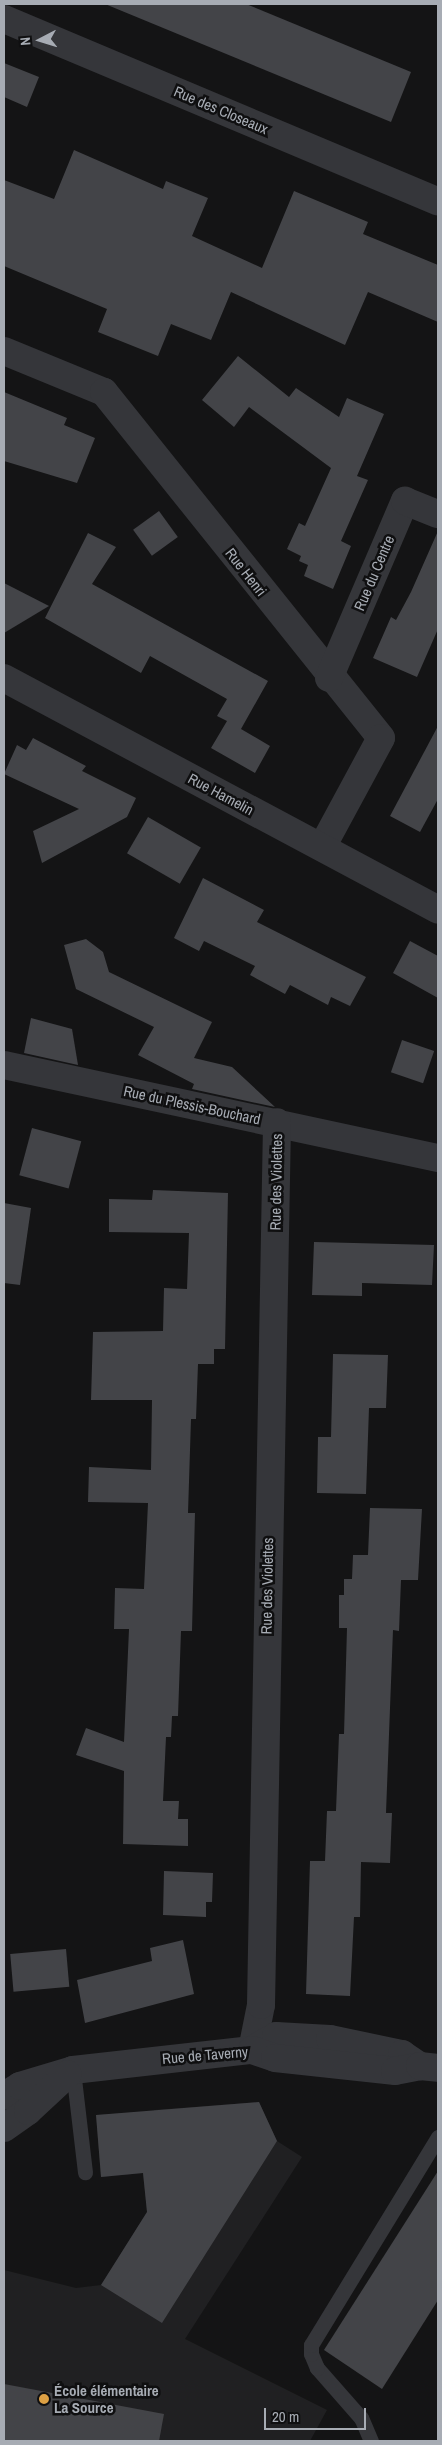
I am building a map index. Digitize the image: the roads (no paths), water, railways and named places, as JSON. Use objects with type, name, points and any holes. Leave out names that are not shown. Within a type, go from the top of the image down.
[{"type":"street","name":"Rue des Closeaux","points":[[4,19],[438,201]]},
{"type":"street","name":"Rue Henri","points":[[4,351],[104,392],[330,678],[381,738],[322,847]]},
{"type":"street","name":"Rue du Centre","points":[[330,678],[405,501],[438,514]]},
{"type":"street","name":"Rue Hamelin","points":[[4,678],[438,910]]},
{"type":"street","name":"Rue du Plessis-Bouchard","points":[[4,1065],[438,1158]]},
{"type":"street","name":"Rue des Violettes","points":[[252,2050],[261,2005],[277,1122]]},
{"type":"street","name":"Rue de Taverny","points":[[4,2096],[20,2086],[73,2070],[252,2050],[275,2058],[339,2053],[395,2072],[429,2067]]},
{"type":"street","points":[[4,2128],[28,2111],[73,2070]]},
{"type":"lane","points":[[73,2070],[85,2172]]},
{"type":"lane","points":[[371,2441],[355,2410],[317,2368],[311,2354],[311,2345],[438,2138]]},
{"type":"place","name":"École élémentaire La Source","points":[[44,2399]]}]
